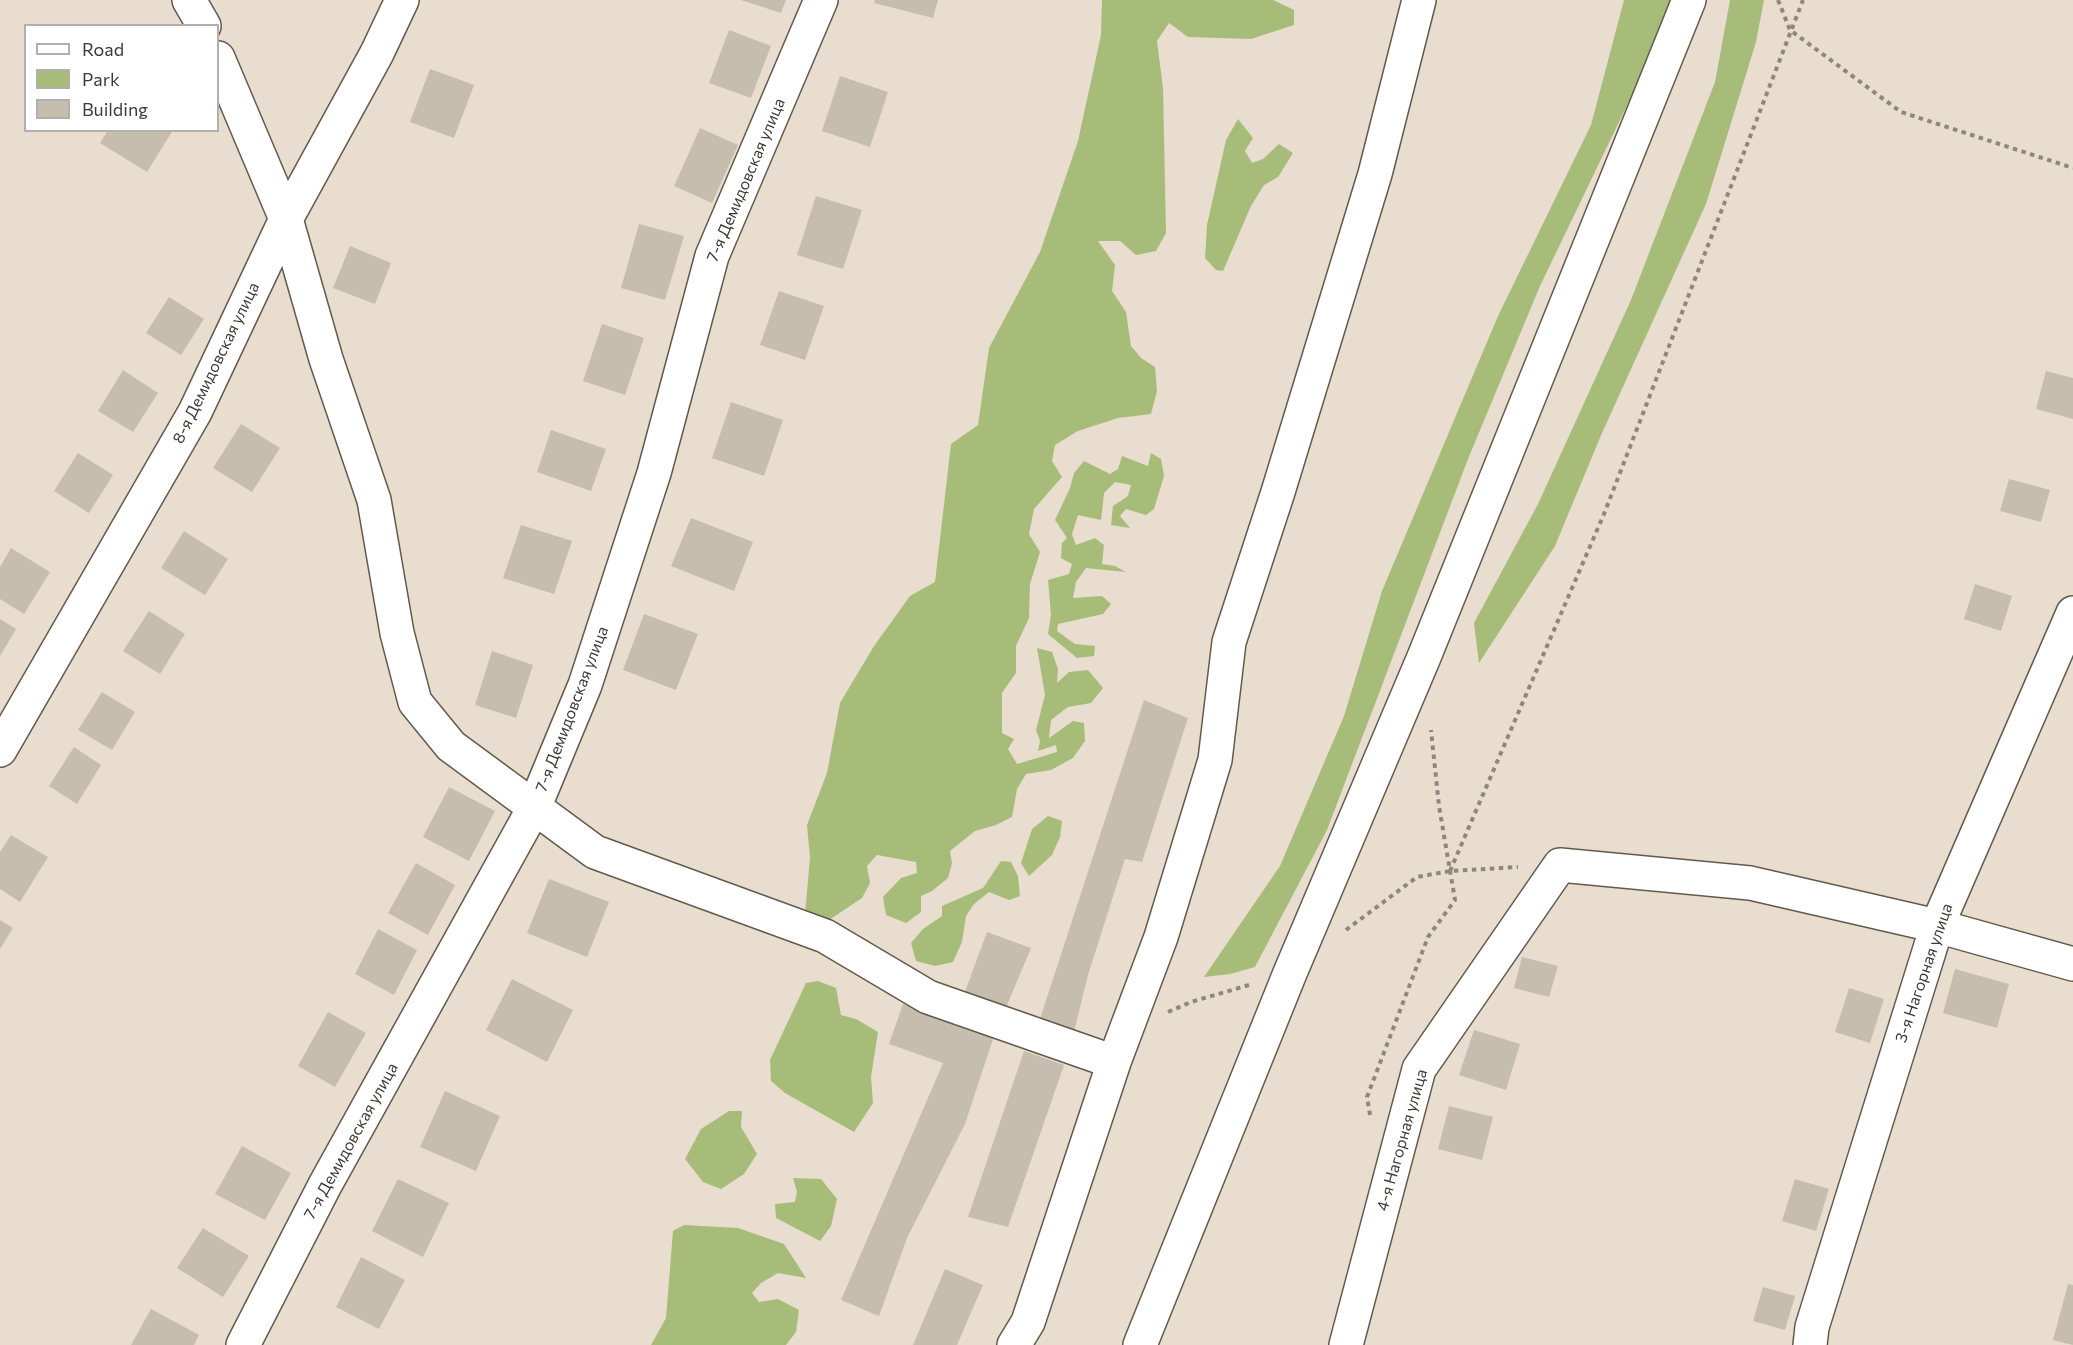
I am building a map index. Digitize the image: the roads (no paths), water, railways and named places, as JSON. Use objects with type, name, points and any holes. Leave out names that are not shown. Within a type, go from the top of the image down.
[{"type":"street","points":[[189,0],[203,24]]},
{"type":"street","name":"8-я Демидовская улица","points":[[0,750],[195,412],[286,219],[402,0]]},
{"type":"street","name":"7-я Демидовская улица","points":[[243,1345],[325,1185],[534,808],[585,685],[654,473],[712,256],[822,0]]},
{"type":"street","points":[[1014,1345],[1028,1322],[1114,1062],[1161,937],[1215,760],[1228,642],[1278,492],[1375,174],[1419,0]]},
{"type":"street","points":[[1140,1345],[1290,974],[1424,657],[1689,0]]},
{"type":"street","points":[[219,60],[286,219],[326,359],[374,500],[397,633],[415,702],[451,746],[595,852],[825,936],[928,997],[1114,1062]]},
{"type":"street","name":"3-я Нагорная улица","points":[[1810,1345],[1812,1327],[1937,926],[2073,613]]},
{"type":"street","name":"4-я Нагорная улица","points":[[1346,1345],[1419,1069],[1560,865],[1750,883],[1937,926]]},
{"type":"street","points":[[1937,926],[2073,964]]}]
